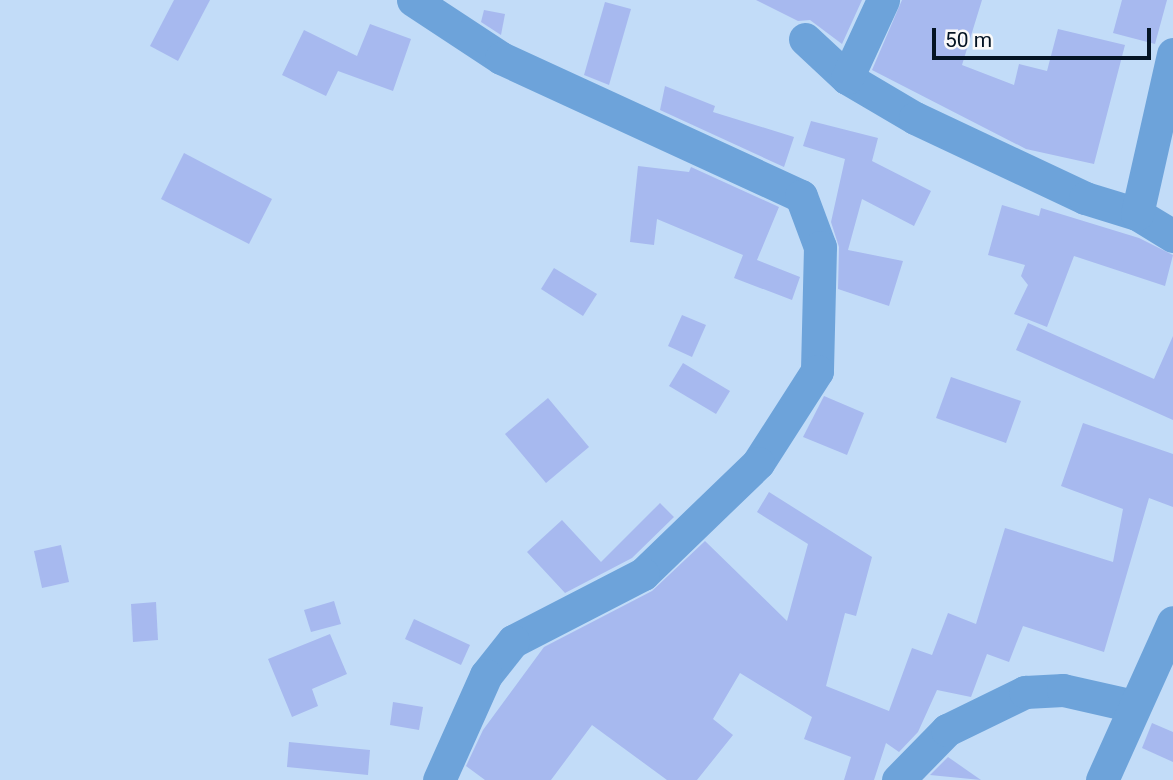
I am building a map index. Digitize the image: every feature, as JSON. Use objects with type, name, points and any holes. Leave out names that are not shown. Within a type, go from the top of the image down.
[{"type":"street","points":[[413,0],[501,58],[801,196],[820,247],[817,371],[758,463],[643,574],[513,641],[486,675],[439,780]]},
{"type":"street","points":[[848,78],[883,0]]},
{"type":"street","points":[[805,39],[848,78],[1043,180],[1137,214],[1173,236]]},
{"type":"street","points":[[1137,214],[1173,54]]},
{"type":"street","points":[[1101,780],[1173,622]]},
{"type":"street","points":[[898,780],[947,730],[1025,692],[1063,690],[1134,706]]},
{"type":"building","points":[[174,0],[210,0],[178,61],[150,46]]},
{"type":"building","points":[[756,0],[862,0],[842,44],[810,20],[798,21]]},
{"type":"building","points":[[902,0],[982,0],[962,65],[1014,85],[1019,64],[1047,71],[1058,29],[1125,45],[1094,164],[1026,149],[872,70]]},
{"type":"building","points":[[1122,0],[1167,0],[1155,44],[1113,33]]},
{"type":"building","points":[[605,2],[631,9],[609,85],[584,75]]},
{"type":"building","points":[[484,10],[505,14],[501,35],[481,22]]},
{"type":"building","points":[[370,24],[411,39],[393,91],[338,71],[326,96],[282,75],[304,30],[357,56]]},
{"type":"building","points":[[665,86],[715,106],[713,112],[794,137],[784,167],[660,110]]},
{"type":"building","points":[[811,121],[878,138],[872,161],[931,191],[914,226],[862,199],[848,250],[903,261],[889,306],[838,289],[839,247],[831,222],[845,159],[803,146]]},
{"type":"building","points":[[184,153],[272,199],[249,244],[161,199]]},
{"type":"building","points":[[638,166],[689,172],[691,167],[779,207],[757,260],[800,277],[792,300],[734,278],[743,255],[657,219],[654,245],[630,242]]},
{"type":"building","points":[[1002,205],[1039,216],[1041,208],[1139,238],[1173,255],[1165,286],[1074,256],[1047,327],[1014,314],[1028,285],[1021,276],[1025,265],[988,255]]},
{"type":"building","points":[[554,268],[597,294],[583,316],[541,289]]},
{"type":"building","points":[[682,315],[706,325],[692,357],[668,346]]},
{"type":"building","points":[[1028,323],[1154,379],[1173,336],[1173,420],[1016,350]]},
{"type":"building","points":[[683,363],[730,391],[716,414],[669,386]]},
{"type":"building","points":[[951,377],[1021,401],[1006,443],[936,418]]},
{"type":"building","points":[[824,396],[864,413],[847,455],[803,437]]},
{"type":"building","points":[[548,398],[589,447],[546,483],[505,434]]},
{"type":"building","points":[[1083,423],[1173,454],[1173,507],[1149,498],[1104,652],[1023,626],[1009,662],[987,654],[971,697],[937,690],[918,732],[899,752],[886,743],[874,780],[844,780],[851,757],[804,739],[812,717],[740,673],[713,719],[733,735],[697,780],[667,780],[592,725],[551,780],[485,780],[466,766],[483,730],[544,647],[652,591],[705,541],[787,621],[808,544],[757,512],[769,492],[872,557],[856,616],[845,613],[826,686],[889,711],[912,648],[932,655],[948,613],[976,624],[1005,528],[1113,562],[1123,509],[1061,486]]},
{"type":"building","points":[[660,503],[674,517],[632,558],[565,593],[527,552],[562,520],[601,562]]},
{"type":"building","points":[[61,545],[69,582],[42,588],[34,551]]},
{"type":"building","points":[[334,601],[341,624],[311,632],[304,610]]},
{"type":"building","points":[[156,602],[158,640],[133,642],[131,604]]},
{"type":"building","points":[[414,619],[470,645],[461,665],[405,639]]},
{"type":"building","points":[[330,634],[347,674],[312,689],[318,706],[292,717],[268,659]]},
{"type":"building","points":[[393,702],[423,707],[419,730],[390,725]]},
{"type":"building","points":[[1152,723],[1173,732],[1173,762],[1142,748]]},
{"type":"building","points":[[289,742],[370,750],[368,775],[287,767]]},
{"type":"building","points":[[948,757],[981,780],[930,775]]}]
